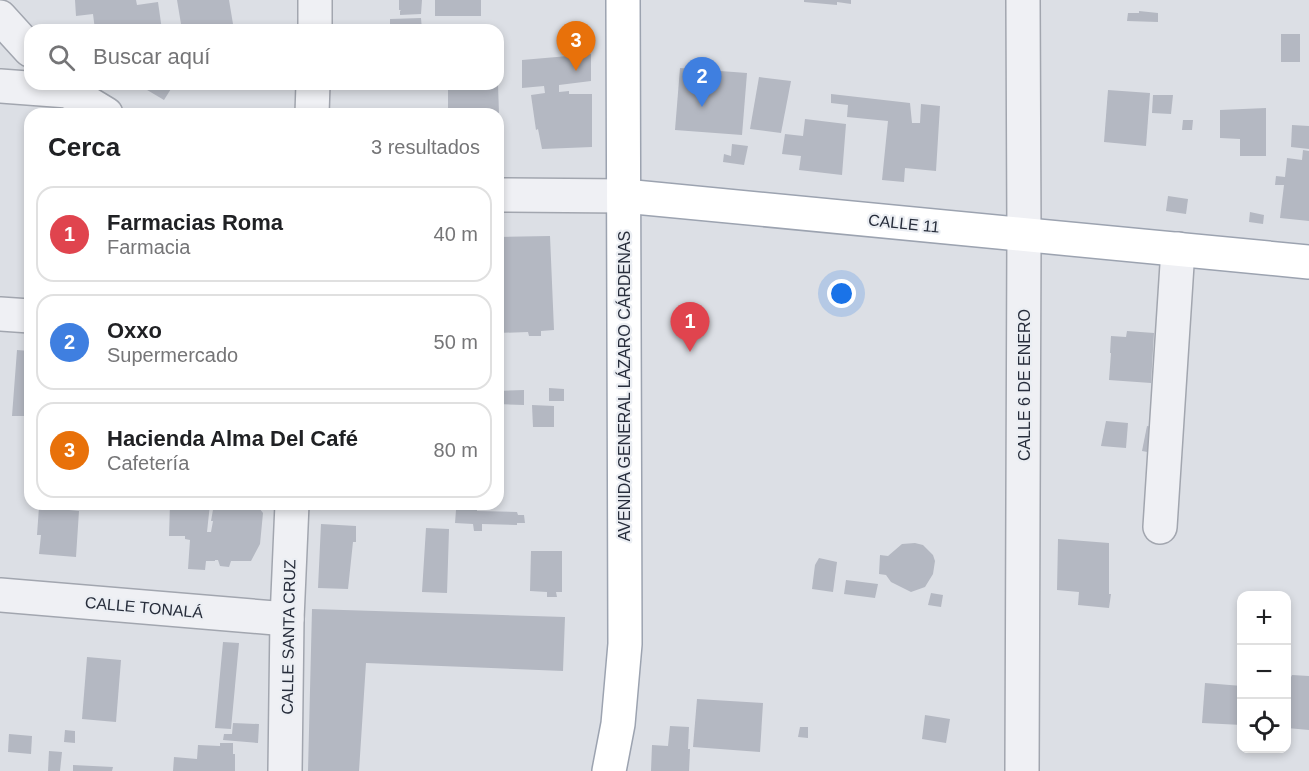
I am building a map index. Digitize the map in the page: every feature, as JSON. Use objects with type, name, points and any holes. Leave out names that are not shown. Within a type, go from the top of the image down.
[{"type":"main road","name":"AVENIDA GENERAL LÁZARO CÁRDENAS","points":[[609,771],[618,724],[625,644],[623,0]]},
{"type":"main road","name":"CALLE 11","points":[[624,196],[1309,262]]},
{"type":"street","points":[[315,0],[315,24]]},
{"type":"street","name":"CALLE 6 DE ENERO","points":[[1022,771],[1023,0]]},
{"type":"street","points":[[0,17],[24,43]]},
{"type":"street","points":[[0,86],[24,86]]},
{"type":"street","points":[[70,90],[97,108]]},
{"type":"street","points":[[312,108],[313,90]]},
{"type":"street","name":"CALLE 11","points":[[504,195],[624,196]]},
{"type":"street","points":[[1160,527],[1178,249]]},
{"type":"street","points":[[0,314],[24,316]]},
{"type":"street","name":"CALLE SANTA CRUZ","points":[[285,771],[287,619],[292,510]]},
{"type":"street","name":"CALLE TONALÁ","points":[[0,595],[287,619]]},
{"type":"building","points":[[75,0],[136,0],[137,5],[158,2],[161,24],[94,24],[93,14],[76,16]]},
{"type":"building","points":[[177,0],[229,0],[233,24],[181,24]]},
{"type":"building","points":[[399,0],[422,0],[421,14],[400,15]]},
{"type":"building","points":[[435,0],[481,0],[481,16],[435,16]]},
{"type":"building","points":[[804,0],[851,0],[851,4],[837,2],[837,5],[804,2]]},
{"type":"building","points":[[1139,11],[1158,13],[1158,22],[1127,21],[1128,13],[1139,13]]},
{"type":"building","points":[[421,18],[422,24],[390,24],[390,19]]},
{"type":"building","points":[[1281,34],[1300,34],[1300,62],[1281,62]]},
{"type":"building","points":[[591,54],[591,81],[559,85],[559,92],[592,94],[592,147],[542,149],[538,129],[536,130],[531,95],[545,93],[544,86],[522,88],[522,60]]},
{"type":"building","points":[[680,68],[747,73],[742,135],[675,130]]},
{"type":"building","points":[[759,77],[791,81],[781,133],[750,129]]},
{"type":"building","points":[[147,90],[170,90],[164,100]]},
{"type":"building","points":[[448,90],[498,90],[499,108],[448,108]]},
{"type":"building","points":[[1108,90],[1150,93],[1146,146],[1104,142]]},
{"type":"building","points":[[831,94],[910,103],[912,123],[920,123],[921,104],[940,106],[936,171],[905,168],[904,182],[882,180],[888,121],[847,117],[848,105],[831,103]]},
{"type":"building","points":[[1153,95],[1173,95],[1171,114],[1152,113]]},
{"type":"building","points":[[1266,108],[1266,156],[1240,156],[1240,139],[1220,138],[1220,110]]},
{"type":"building","points":[[805,119],[846,124],[842,175],[799,170],[801,156],[782,154],[785,134],[803,136]]},
{"type":"building","points":[[1183,120],[1193,120],[1192,130],[1182,130]]},
{"type":"building","points":[[1292,125],[1309,126],[1309,149],[1291,147]]},
{"type":"building","points":[[732,144],[748,146],[744,165],[723,162],[724,154],[731,156]]},
{"type":"building","points":[[1303,150],[1309,151],[1309,221],[1280,218],[1284,185],[1275,185],[1276,176],[1285,177],[1287,158],[1302,160]]},
{"type":"building","points":[[1168,196],[1188,199],[1186,214],[1166,211]]},
{"type":"building","points":[[1250,212],[1264,215],[1263,224],[1249,222]]},
{"type":"building","points":[[550,236],[554,330],[541,331],[541,336],[529,336],[528,332],[504,333],[504,237]]},
{"type":"building","points":[[1127,331],[1154,333],[1151,383],[1109,380],[1111,336],[1126,337]]},
{"type":"building","points":[[17,350],[24,351],[24,416],[12,416]]},
{"type":"building","points":[[549,388],[564,389],[564,401],[549,401]]},
{"type":"building","points":[[524,390],[524,405],[504,404],[504,391]]},
{"type":"building","points":[[532,405],[554,406],[554,427],[533,427]]},
{"type":"building","points":[[1106,421],[1128,423],[1126,448],[1101,446]]},
{"type":"building","points":[[1147,426],[1158,428],[1153,453],[1142,451]]},
{"type":"building","points":[[39,510],[79,511],[76,557],[39,554],[41,535],[37,535]]},
{"type":"building","points":[[170,510],[209,510],[207,532],[211,532],[213,510],[261,510],[263,513],[260,544],[251,561],[231,561],[229,567],[220,566],[218,560],[215,560],[206,561],[205,570],[188,569],[190,540],[185,539],[185,536],[169,536]]},
{"type":"building","points":[[456,510],[517,512],[518,515],[524,515],[525,523],[517,523],[517,525],[482,524],[482,531],[474,531],[473,524],[455,523]]},
{"type":"building","points":[[321,524],[356,526],[356,542],[353,542],[348,589],[318,588]]},
{"type":"building","points":[[426,528],[449,529],[447,593],[422,592]]},
{"type":"building","points":[[1058,539],[1109,543],[1109,594],[1111,594],[1109,608],[1078,605],[1079,592],[1057,590]]},
{"type":"building","points":[[902,544],[923,545],[933,555],[935,561],[933,574],[925,587],[911,592],[891,582],[886,575],[879,574],[880,555],[888,556]]},
{"type":"building","points":[[531,551],[562,551],[562,592],[556,592],[557,597],[547,597],[547,592],[530,591]]},
{"type":"building","points":[[819,558],[837,562],[833,592],[812,589],[815,565]]},
{"type":"building","points":[[846,580],[878,584],[875,598],[844,594]]},
{"type":"building","points":[[931,593],[943,595],[941,607],[928,605]]},
{"type":"building","points":[[312,609],[565,617],[563,671],[366,663],[359,771],[308,771]]},
{"type":"building","points":[[223,642],[239,643],[231,729],[215,728]]},
{"type":"building","points":[[87,657],[121,660],[116,722],[82,719]]},
{"type":"building","points":[[1292,675],[1309,676],[1309,730],[1291,728]]},
{"type":"building","points":[[1205,683],[1237,686],[1237,725],[1202,723]]},
{"type":"building","points":[[697,699],[763,703],[760,752],[693,747]]},
{"type":"building","points":[[925,715],[950,719],[946,743],[922,739]]},
{"type":"building","points":[[233,723],[259,724],[258,743],[223,740],[224,734],[232,734]]},
{"type":"building","points":[[670,726],[689,727],[689,771],[651,771],[652,745],[668,746]]},
{"type":"building","points":[[800,727],[808,727],[808,738],[798,737]]},
{"type":"building","points":[[65,730],[75,731],[75,743],[64,742]]},
{"type":"building","points":[[9,734],[32,736],[31,754],[8,752]]},
{"type":"building","points":[[220,743],[233,743],[235,771],[173,771],[174,757],[197,759],[198,745],[220,746]]},
{"type":"building","points":[[49,751],[62,752],[60,771],[48,771]]},
{"type":"building","points":[[73,765],[113,767],[112,771],[73,771]]},
{"type":"place","name":"Hacienda Alma Del Café","points":[[576,71]]},
{"type":"place","name":"Oxxo","points":[[702,107]]},
{"type":"place","name":"Farmacias Roma","points":[[690,352]]}]
